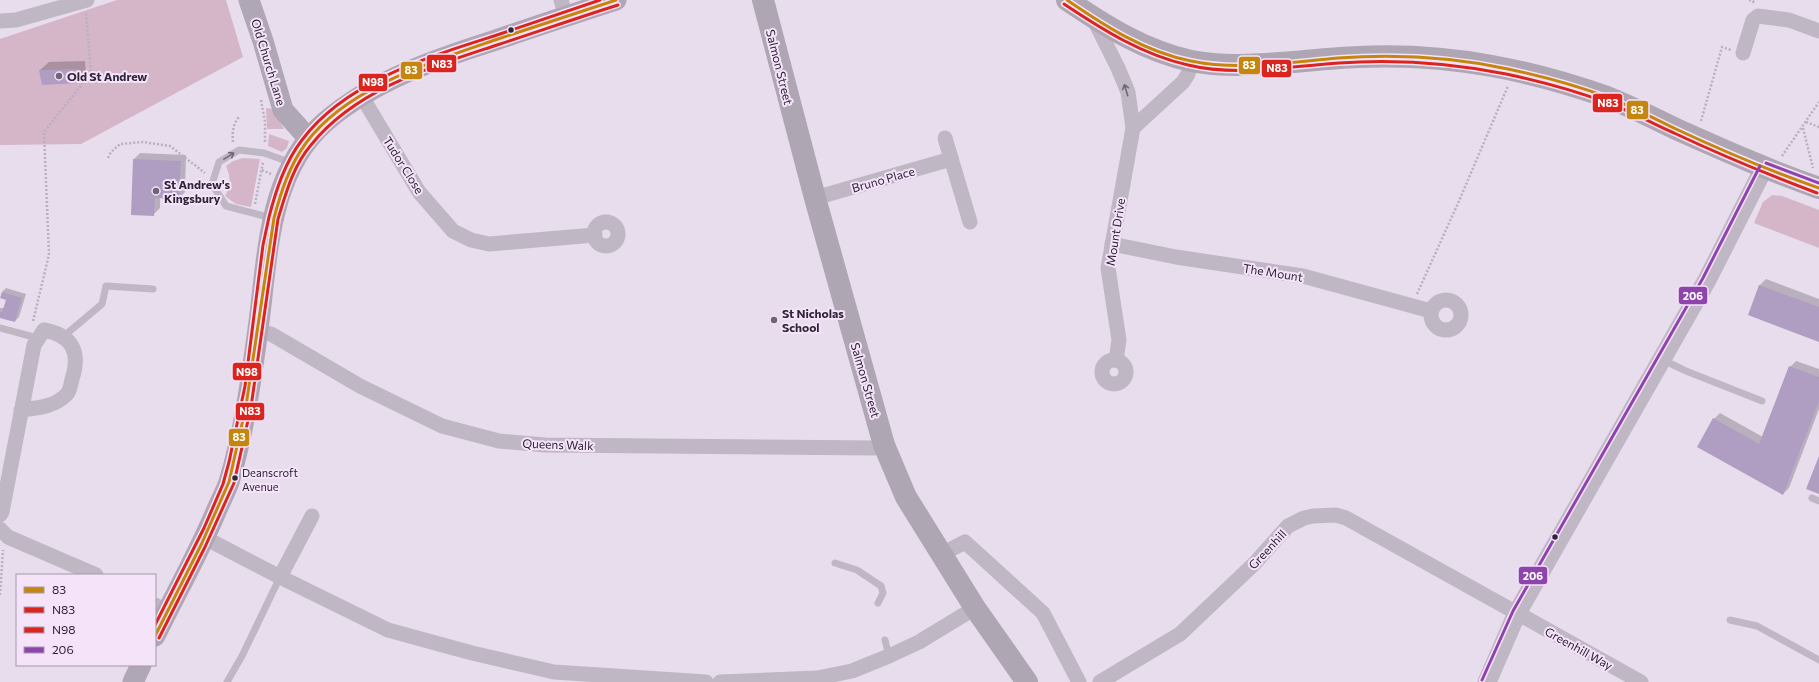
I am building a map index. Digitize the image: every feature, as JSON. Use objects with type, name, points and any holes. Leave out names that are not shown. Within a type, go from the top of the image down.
[{"type":"main road","name":"Old Church Lane","points":[[249,0],[263,41],[283,110],[309,139]]},
{"type":"main road","points":[[156,631],[161,608],[205,538],[228,484],[244,424],[273,218],[282,186],[292,164],[309,139],[323,123],[361,95],[436,59],[563,8],[616,0]]},
{"type":"main road","name":"Salmon Street","points":[[763,0],[815,198],[884,445],[906,497],[975,608],[1027,682]]},
{"type":"main road","points":[[1067,0],[1093,18],[1134,42],[1191,61],[1219,65],[1298,62],[1357,57],[1410,57],[1492,66],[1538,76],[1608,98],[1769,170],[1818,188]]},
{"type":"main road","points":[[133,682],[141,666]]},
{"type":"street","points":[[0,21],[16,20],[86,0]]},
{"type":"street","points":[[1743,53],[1753,20],[1758,16],[1789,20],[1819,31]]},
{"type":"street","name":"Mount Drive","points":[[1093,18],[1118,68],[1128,92],[1133,128],[1108,268],[1119,340],[1116,360]]},
{"type":"street","points":[[1133,128],[1184,82],[1191,61]]},
{"type":"street","name":"Tudor Close","points":[[361,95],[419,192],[453,230],[471,240],[489,244],[594,235]]},
{"type":"street","points":[[944,138],[970,222]]},
{"type":"street","name":"Bruno Place","points":[[815,198],[951,159]]},
{"type":"street","points":[[1487,682],[1517,613],[1769,170]]},
{"type":"street","name":"The Mount","points":[[1112,244],[1176,257],[1302,276],[1431,311]]},
{"type":"street","points":[[0,515],[2,512],[21,410],[34,345],[44,330],[57,332],[64,336],[75,351],[75,371],[68,393],[55,403],[43,408],[21,410]]},
{"type":"street","name":"Queens Walk","points":[[258,331],[272,334],[360,386],[442,426],[499,441],[545,445],[875,448],[884,445]]},
{"type":"street","name":"Greenhill","points":[[1100,682],[1180,634],[1254,564],[1288,526],[1304,518],[1313,516],[1336,515],[1346,518],[1517,613]]},
{"type":"street","points":[[280,577],[312,516]]},
{"type":"street","points":[[2,531],[8,537],[78,571],[92,574]]},
{"type":"street","points":[[205,538],[388,630],[472,653],[554,672],[706,682]]},
{"type":"street","points":[[942,554],[965,542],[1043,613],[1079,682]]},
{"type":"street","points":[[720,682],[817,680],[852,671],[919,642],[975,608]]},
{"type":"street","name":"Greenhill Way","points":[[1517,613],[1641,682]]},
{"type":"lane","points":[[273,218],[226,206],[212,184],[213,179],[219,162],[239,150],[264,153],[292,164]]},
{"type":"lane","points":[[64,336],[102,304],[106,286],[152,289]]},
{"type":"lane","points":[[0,328],[30,336],[37,340]]},
{"type":"lane","points":[[1661,359],[1686,371],[1762,401]]},
{"type":"lane","points":[[835,563],[857,570],[881,586],[883,593],[878,603]]},
{"type":"lane","points":[[227,682],[242,656],[280,577]]},
{"type":"lane","points":[[1730,620],[1757,626],[1819,660]]},
{"type":"lane","points":[[885,640],[889,656]]},
{"type":"path","points":[[37,340],[33,320],[49,255],[44,132],[91,72],[86,0]]},
{"type":"path","points":[[1696,138],[1722,47],[1743,53]]},
{"type":"path","points":[[1412,305],[1459,201],[1507,87]]},
{"type":"path","points":[[260,92],[265,122],[262,170]]},
{"type":"path","points":[[1769,170],[1780,158],[1819,102]]},
{"type":"path","points":[[235,153],[232,135],[235,121],[239,117]]},
{"type":"path","points":[[1806,122],[1819,127]]},
{"type":"path","points":[[1802,127],[1818,188]]},
{"type":"path","points":[[108,158],[111,152],[120,144],[143,142],[170,146],[213,179]]},
{"type":"path","points":[[0,595],[2,531]]},
{"type":"shaded area","points":[[117,0],[226,0],[243,57],[81,144],[0,145],[0,39]]},
{"type":"shaded area","points":[[266,108],[273,109],[284,129],[267,129]]},
{"type":"shaded area","points":[[269,134],[289,141],[287,148],[282,152],[268,146]]},
{"type":"shaded area","points":[[243,158],[260,159],[251,207],[236,204],[225,196],[230,181],[226,166],[233,161]]},
{"type":"shaded area","points":[[1772,195],[1782,196],[1819,210],[1819,248],[1754,223],[1763,202]]},
{"type":"building","name":"Old St Andrew","points":[[78,69],[79,83],[42,85],[39,70]]},
{"type":"building","name":"St Andrew's Kingsbury","points":[[133,159],[181,161],[179,199],[155,198],[154,216],[131,215]]},
{"type":"building","points":[[1759,285],[1819,307],[1819,342],[1748,315]]},
{"type":"building","points":[[2,292],[22,298],[15,322],[0,318],[0,312],[2,312],[6,300],[0,298]]},
{"type":"building","points":[[1789,366],[1819,377],[1819,401],[1783,495],[1697,447],[1713,418],[1759,444]]},
{"type":"building","points":[[1819,456],[1819,494],[1806,489]]},
{"type":"transit line","name":"N98","points":[[156,623],[204,528],[223,484],[245,386],[263,245],[269,217],[286,167],[302,140],[320,120],[341,102],[364,87],[389,74],[442,53],[600,0]]},
{"type":"transit line","name":"83","points":[[156,634],[201,545],[229,482],[246,406],[274,218],[290,170],[306,143],[323,124],[344,107],[367,92],[418,67],[616,0]]},
{"type":"transit line","name":"83","points":[[1067,0],[1096,19],[1142,45],[1174,57],[1209,64],[1246,66],[1381,56],[1445,59],[1508,69],[1558,81],[1616,101],[1729,153],[1819,188]]},
{"type":"transit line","name":"N83","points":[[1064,4],[1109,32],[1139,48],[1171,61],[1188,65],[1225,70],[1264,70],[1339,63],[1381,61],[1423,63],[1485,70],[1543,83],[1614,105],[1727,157],[1817,193]]},
{"type":"transit line","name":"N83","points":[[159,638],[205,547],[234,483],[251,407],[278,219],[291,180],[305,153],[329,126],[350,109],[396,82],[446,62],[618,5]]},
{"type":"transit line","name":"206","points":[[1766,163],[1819,183]]},
{"type":"transit line","name":"206","points":[[1482,680],[1513,611],[1703,278],[1760,166]]},
{"type":"place","name":"Old St Andrew","points":[[59,76]]},
{"type":"place","name":"St Andrew's Kingsbury","points":[[156,191]]},
{"type":"place","name":"St Nicholas School","points":[[774,320]]},
{"type":"place","name":"Deanscroft Avenue","points":[[235,478]]}]
